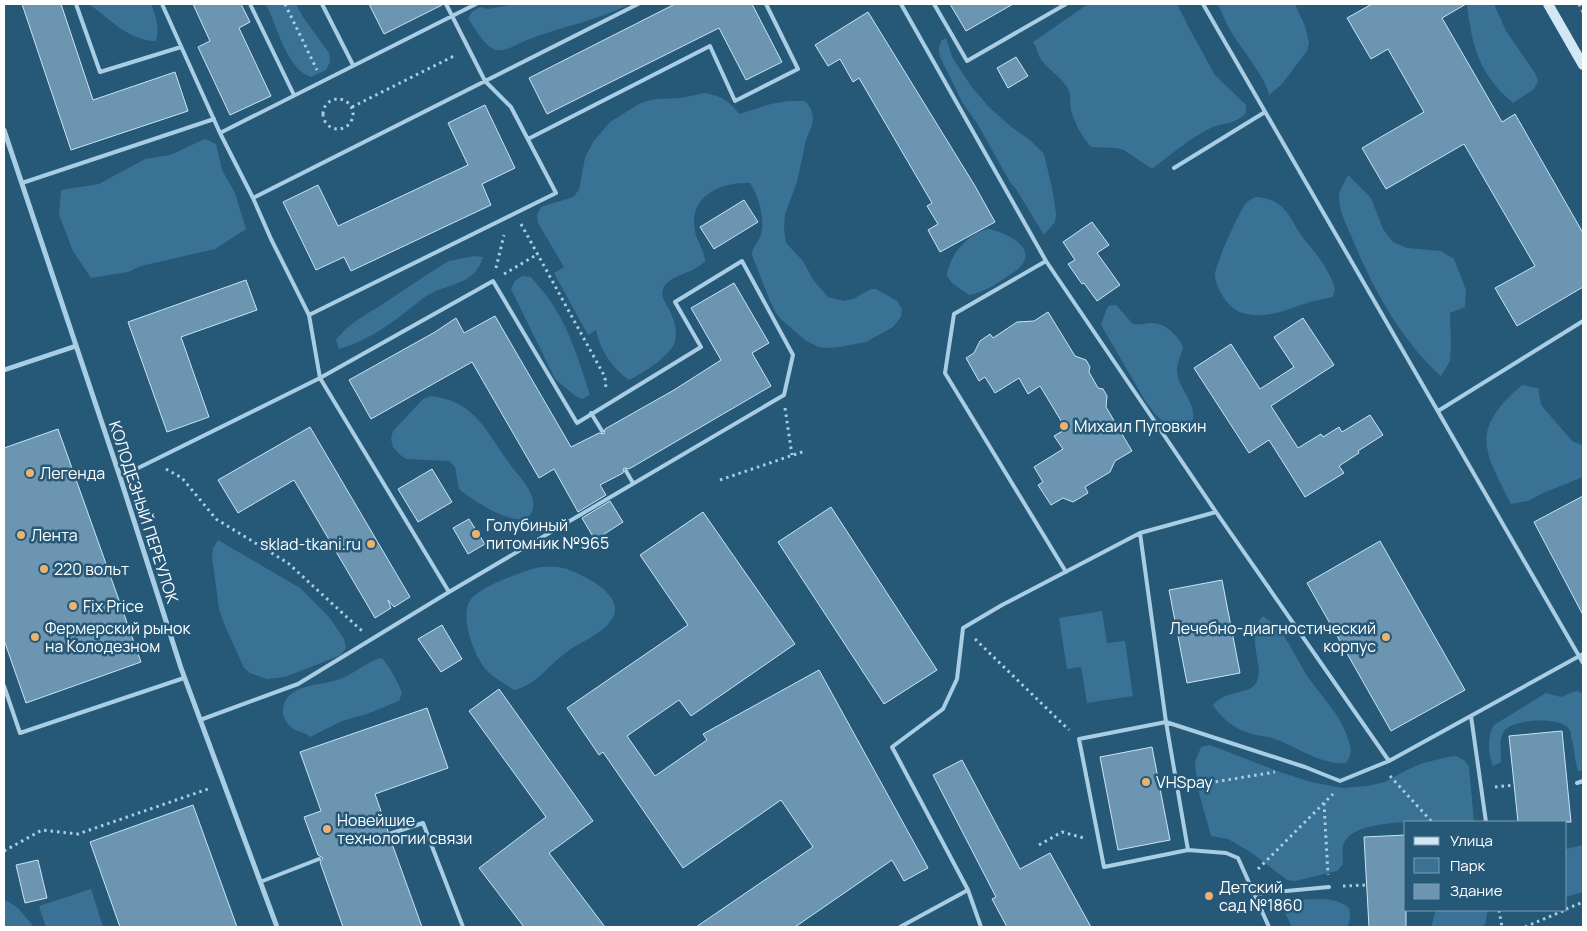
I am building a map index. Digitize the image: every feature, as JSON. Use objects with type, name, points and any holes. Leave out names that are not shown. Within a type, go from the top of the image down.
[{"type":"street","points":[[1548,4],[1583,64]]},
{"type":"street","name":"КОЛОДЕЗНЫЙ ПЕРЕУЛОК","points":[[4,130],[120,477],[184,678],[277,927]]},
{"type":"street","points":[[4,370],[76,346]]},
{"type":"lane","points":[[76,4],[100,72],[181,47]]},
{"type":"lane","points":[[162,4],[220,133],[309,315],[320,378],[449,592]]},
{"type":"lane","points":[[250,4],[294,95]]},
{"type":"lane","points":[[322,4],[353,66]]},
{"type":"lane","points":[[309,315],[556,193],[511,107],[485,81],[446,4]]},
{"type":"lane","points":[[220,133],[476,4]]},
{"type":"lane","points":[[253,198],[638,4]]},
{"type":"lane","points":[[528,139],[710,46],[735,101],[798,69],[766,4]]},
{"type":"lane","points":[[902,4],[1046,261],[1216,512],[1389,761]]},
{"type":"lane","points":[[934,4],[967,60],[1066,4]]},
{"type":"lane","points":[[1203,4],[1581,655],[1583,663]]},
{"type":"lane","points":[[1174,168],[1265,112]]},
{"type":"lane","points":[[22,184],[214,119]]},
{"type":"lane","points":[[120,477],[320,378],[493,281],[577,423],[701,347],[674,302],[742,261],[793,355],[784,396],[449,592],[298,684],[200,720]]},
{"type":"lane","points":[[1046,261],[954,314],[945,373],[1066,572]]},
{"type":"lane","points":[[1438,411],[1583,321]]},
{"type":"lane","points":[[591,413],[602,431]]},
{"type":"lane","points":[[626,471],[633,483]]},
{"type":"lane","points":[[981,927],[968,890],[892,747],[943,709],[957,679],[963,628],[1140,533],[1216,512]]},
{"type":"lane","points":[[1140,533],[1166,722],[1188,850]]},
{"type":"lane","points":[[1269,927],[1238,858],[1226,853],[1188,850],[1104,867],[1079,739],[1166,722],[1340,781],[1389,761],[1581,655]]},
{"type":"lane","points":[[4,686],[20,733],[184,678]]},
{"type":"lane","points":[[1471,716],[1486,821]]},
{"type":"lane","points":[[1577,782],[1583,781]]},
{"type":"lane","points":[[389,834],[423,823],[463,927]]},
{"type":"lane","points":[[260,882],[319,860]]},
{"type":"lane","points":[[1254,894],[1329,887]]},
{"type":"lane","points":[[900,927],[968,890]]},
{"type":"path","points":[[285,4],[331,100]]},
{"type":"path","points":[[1579,4],[1583,12]]},
{"type":"path","points":[[352,107],[469,49]]},
{"type":"path","points":[[341,98],[352,107],[352,120],[348,126],[342,129],[328,126],[324,121],[322,114],[324,107],[331,100],[341,98]]},
{"type":"path","points":[[515,213],[606,377]]},
{"type":"path","points":[[493,281],[509,216]]},
{"type":"path","points":[[493,281],[538,254]]},
{"type":"path","points":[[784,396],[792,455]]},
{"type":"path","points":[[720,480],[805,451]]},
{"type":"path","points":[[150,461],[182,478],[216,519],[288,563],[372,639]]},
{"type":"path","points":[[963,628],[1079,739]]},
{"type":"path","points":[[1380,765],[1431,821]]},
{"type":"path","points":[[1177,788],[1275,772]]},
{"type":"path","points":[[1247,879],[1349,777]]},
{"type":"path","points":[[1481,788],[1514,785]]},
{"type":"path","points":[[4,851],[42,830],[78,834],[208,789]]},
{"type":"path","points":[[1324,803],[1329,887],[1367,886]]},
{"type":"path","points":[[1039,845],[1062,832],[1099,842]]},
{"type":"path","points":[[1567,909],[1583,902]]},
{"type":"path","points":[[1499,911],[1502,927]]},
{"type":"path","points":[[1525,927],[1563,911]]},
{"type":"green space","points":[[89,4],[151,4],[157,22],[158,32],[156,41],[146,40],[128,33]]},
{"type":"green space","points":[[266,4],[296,4],[329,53],[330,62],[326,70],[311,77],[295,65],[283,45]]},
{"type":"green space","points":[[514,4],[630,4],[604,15],[538,36],[507,49],[496,50],[484,41],[468,19],[472,12],[480,7],[488,9]]},
{"type":"green space","points":[[1088,4],[1177,4],[1215,75],[1246,105],[1246,113],[1236,120],[1212,127],[1200,134],[1152,169],[1124,150],[1091,147],[1082,135],[1071,110],[1070,93],[1067,87],[1041,60],[1033,42]]},
{"type":"green space","points":[[1218,4],[1295,4],[1305,26],[1309,43],[1307,51],[1282,84],[1269,95],[1264,81],[1231,32]]},
{"type":"green space","points":[[1467,4],[1494,4],[1506,31],[1535,73],[1538,81],[1534,89],[1513,103],[1492,81],[1479,59],[1472,34]]},
{"type":"green space","points":[[946,38],[952,57],[971,86],[989,107],[1044,154],[1056,214],[1055,222],[1044,235],[1010,182],[977,123],[962,102],[940,57],[939,48],[941,41]]},
{"type":"green space","points":[[705,93],[725,100],[739,114],[788,101],[805,101],[810,107],[813,117],[812,125],[806,140],[797,182],[785,214],[784,229],[786,243],[803,261],[814,281],[828,297],[844,301],[853,299],[871,289],[876,289],[897,301],[902,309],[901,317],[893,327],[866,342],[828,348],[819,347],[806,341],[782,320],[770,301],[752,255],[762,231],[759,202],[750,183],[739,183],[728,185],[709,193],[701,200],[696,209],[694,219],[695,231],[705,261],[695,269],[672,279],[664,287],[662,293],[673,318],[676,334],[673,346],[663,358],[629,380],[608,358],[596,330],[588,335],[554,273],[564,267],[538,223],[537,215],[541,207],[573,197],[579,190],[585,158],[593,142],[610,122],[647,101],[681,98]]},
{"type":"green space","points":[[205,139],[216,144],[222,170],[235,193],[246,229],[215,249],[141,266],[128,272],[91,278],[73,251],[59,215],[61,190],[99,184],[145,159],[170,155]]},
{"type":"green space","points":[[1348,175],[1371,198],[1383,229],[1393,242],[1407,248],[1441,251],[1454,259],[1466,290],[1465,307],[1450,313],[1450,361],[1441,376],[1401,330],[1379,295],[1361,258],[1344,219],[1339,202],[1340,191]]},
{"type":"green space","points":[[1256,197],[1274,202],[1286,211],[1326,268],[1335,289],[1333,297],[1310,302],[1277,313],[1260,315],[1238,311],[1224,298],[1217,286],[1216,268],[1243,208],[1247,202]]},
{"type":"green space","points":[[990,229],[1011,237],[1017,242],[1025,252],[1025,259],[1018,269],[999,282],[985,290],[969,295],[952,283],[947,276],[948,268],[956,253],[968,239],[975,234]]},
{"type":"green space","points":[[474,256],[483,257],[474,273],[468,278],[428,295],[375,333],[339,349],[336,340],[359,319],[449,261]]},
{"type":"green space","points":[[522,276],[531,277],[559,315],[574,349],[590,395],[582,399],[574,395],[555,379],[511,289],[515,281]]},
{"type":"green space","points":[[1116,305],[1133,324],[1160,324],[1173,333],[1183,346],[1177,365],[1177,372],[1190,402],[1193,416],[1186,430],[1169,427],[1156,415],[1146,402],[1105,332],[1101,324],[1108,306]]},
{"type":"green space","points":[[1522,385],[1538,388],[1541,405],[1573,442],[1583,445],[1583,477],[1528,501],[1511,504],[1494,469],[1486,442],[1488,429],[1494,415],[1505,401]]},
{"type":"green space","points":[[431,396],[459,404],[478,419],[486,429],[529,490],[533,507],[532,512],[526,518],[507,517],[465,494],[459,489],[455,467],[449,461],[406,459],[393,447],[391,439],[393,431],[423,399]]},
{"type":"green space","points":[[218,540],[300,588],[330,618],[344,639],[346,648],[341,655],[285,677],[267,679],[250,673],[244,668],[219,609],[212,556],[213,548]]},
{"type":"green space","points":[[540,567],[563,568],[580,574],[600,586],[608,594],[615,610],[612,619],[602,630],[569,650],[535,680],[522,688],[514,690],[489,673],[478,658],[467,626],[467,606],[476,594],[493,584]]},
{"type":"green space","points":[[1102,611],[1107,643],[1125,641],[1133,696],[1087,703],[1081,667],[1067,669],[1059,618]]},
{"type":"green space","points":[[1263,616],[1278,628],[1284,636],[1308,677],[1338,718],[1351,748],[1346,763],[1336,763],[1317,758],[1281,741],[1244,731],[1224,719],[1213,705],[1225,696],[1253,687],[1256,683],[1259,669],[1255,633]]},
{"type":"green space","points":[[382,658],[402,693],[399,701],[367,714],[342,721],[310,737],[293,728],[286,721],[283,709],[291,694],[306,687],[340,679]]},
{"type":"green space","points":[[1576,691],[1583,693],[1583,771],[1578,771],[1570,730],[1557,722],[1547,721],[1516,724],[1504,731],[1501,738],[1501,762],[1493,766],[1489,745],[1490,734],[1494,725],[1546,693],[1561,697]]},
{"type":"green space","points":[[1210,745],[1280,772],[1311,782],[1343,788],[1385,782],[1423,763],[1456,756],[1464,760],[1469,767],[1474,821],[1404,821],[1367,827],[1353,833],[1345,841],[1343,864],[1337,871],[1295,881],[1287,880],[1252,853],[1228,839],[1211,836],[1198,789],[1195,762],[1201,747]]},
{"type":"green space","points":[[1583,845],[1583,892],[1567,897],[1567,849]]},
{"type":"green space","points":[[91,889],[103,927],[46,927],[39,906]]},
{"type":"green space","points":[[4,899],[18,908],[34,927],[4,927]]},
{"type":"green space","points":[[1322,899],[1337,901],[1349,908],[1350,918],[1348,925],[1347,927],[1292,927],[1284,911],[1285,903],[1293,900]]},
{"type":"green space","points":[[1436,911],[1488,911],[1485,924],[1482,927],[1431,927]]},
{"type":"building","points":[[22,4],[61,4],[93,100],[175,72],[188,111],[71,150]]},
{"type":"building","points":[[193,4],[241,4],[250,22],[239,28],[271,96],[230,115],[198,47],[210,41]]},
{"type":"building","points":[[369,4],[442,4],[442,5],[384,34]]},
{"type":"building","points":[[675,4],[752,4],[782,62],[746,80],[719,28],[547,114],[529,78]]},
{"type":"building","points":[[950,4],[1013,4],[966,31]]},
{"type":"building","points":[[1372,4],[1466,4],[1442,18],[1502,122],[1515,114],[1583,233],[1583,287],[1517,326],[1495,288],[1535,266],[1464,144],[1386,189],[1362,148],[1424,112],[1388,49],[1371,59],[1347,18]]},
{"type":"building","points":[[868,12],[975,186],[995,222],[940,252],[928,230],[938,224],[927,206],[932,203],[859,78],[853,82],[840,59],[828,66],[815,45]]},
{"type":"building","points":[[1016,57],[1028,76],[1008,88],[997,68]]},
{"type":"building","points":[[485,105],[515,168],[482,184],[491,205],[351,271],[344,257],[316,270],[283,202],[318,185],[338,226],[468,165],[448,123]]},
{"type":"building","points":[[744,200],[758,222],[714,249],[700,227]]},
{"type":"building","points":[[1092,222],[1109,245],[1097,253],[1120,285],[1097,301],[1068,264],[1075,260],[1063,242]]},
{"type":"building","points":[[246,280],[257,310],[181,337],[209,417],[167,432],[128,322]]},
{"type":"building","points":[[734,283],[769,343],[752,353],[771,386],[629,469],[624,468],[623,473],[600,485],[606,495],[578,512],[554,469],[539,478],[472,362],[371,419],[349,380],[435,332],[456,318],[464,333],[495,316],[571,447],[599,433],[604,434],[605,429],[674,390],[721,360],[691,308]]},
{"type":"building","points":[[1048,312],[1075,356],[1086,360],[1090,367],[1089,372],[1098,388],[1103,389],[1107,396],[1106,407],[1132,451],[1115,461],[1110,472],[1085,487],[1088,493],[1073,502],[1063,498],[1051,505],[1038,485],[1043,482],[1034,467],[1063,449],[1054,436],[1066,429],[1040,386],[1028,394],[1019,378],[995,393],[985,377],[979,381],[966,358],[974,353],[980,341],[990,334],[993,338],[1017,322],[1034,321]]},
{"type":"building","points":[[1303,318],[1334,365],[1271,406],[1298,448],[1321,434],[1323,437],[1339,427],[1342,432],[1370,415],[1383,435],[1339,466],[1344,473],[1305,497],[1269,440],[1249,453],[1194,368],[1231,344],[1260,389],[1294,367],[1274,337]]},
{"type":"building","points":[[310,427],[410,597],[394,607],[388,600],[391,608],[375,618],[294,480],[238,513],[218,480]]},
{"type":"building","points":[[58,429],[141,662],[26,703],[4,640],[4,448]]},
{"type":"building","points":[[432,469],[452,502],[418,522],[398,489]]},
{"type":"building","points":[[1583,496],[1583,615],[1534,522]]},
{"type":"building","points":[[610,501],[623,522],[595,540],[582,518]]},
{"type":"building","points":[[831,507],[937,670],[884,704],[778,542]]},
{"type":"building","points":[[703,512],[795,644],[691,716],[679,700],[627,736],[655,776],[707,740],[703,734],[819,670],[928,868],[904,881],[892,860],[795,927],[696,927],[813,847],[781,800],[683,868],[603,752],[599,755],[567,708],[688,625],[640,555]]},
{"type":"building","name":"Голубиный питомник №965","points":[[469,519],[485,544],[468,554],[453,528]]},
{"type":"building","name":"Лечебно-диагностический корпус","points":[[1380,541],[1465,690],[1391,731],[1307,583]]},
{"type":"building","points":[[1222,580],[1240,673],[1187,683],[1169,590]]},
{"type":"building","points":[[442,625],[462,659],[441,672],[418,639]]},
{"type":"building","points":[[499,689],[593,821],[549,853],[605,927],[524,927],[479,868],[546,817],[469,711]]},
{"type":"building","points":[[427,708],[448,768],[375,794],[388,831],[386,836],[390,838],[422,927],[343,927],[320,862],[323,858],[318,855],[304,817],[321,811],[300,752]]},
{"type":"building","points":[[1562,731],[1571,822],[1518,821],[1509,736]]},
{"type":"building","points":[[1152,747],[1170,840],[1118,850],[1100,757]]},
{"type":"building","points":[[962,760],[1020,869],[1050,853],[1091,927],[1007,927],[992,899],[996,897],[933,775]]},
{"type":"building","points":[[193,805],[237,927],[120,927],[90,842]]},
{"type":"building","points":[[1404,835],[1404,911],[1406,911],[1406,927],[1369,927],[1364,837]]},
{"type":"building","points":[[38,860],[47,898],[25,903],[16,865]]},
{"type":"place","name":"Михаил Пуговкин","points":[[1064,426]]},
{"type":"place","name":"Легенда","points":[[30,473]]},
{"type":"place","name":"Голубиный питомник №965","points":[[476,534]]},
{"type":"place","name":"Лента","points":[[21,535]]},
{"type":"place","name":"sklad-tkani.ru","points":[[371,544]]},
{"type":"place","name":"220 вольт","points":[[44,569]]},
{"type":"place","name":"Fix Price","points":[[73,606]]},
{"type":"place","name":"Фермерский рынок на Колодезном","points":[[35,637]]},
{"type":"place","name":"Лечебно-диагностический корпус","points":[[1386,637]]},
{"type":"place","name":"VHSpay","points":[[1146,782]]},
{"type":"place","name":"Новейшие технологии связи","points":[[327,829]]},
{"type":"place","name":"Детский сад №1860","points":[[1209,896]]}]
